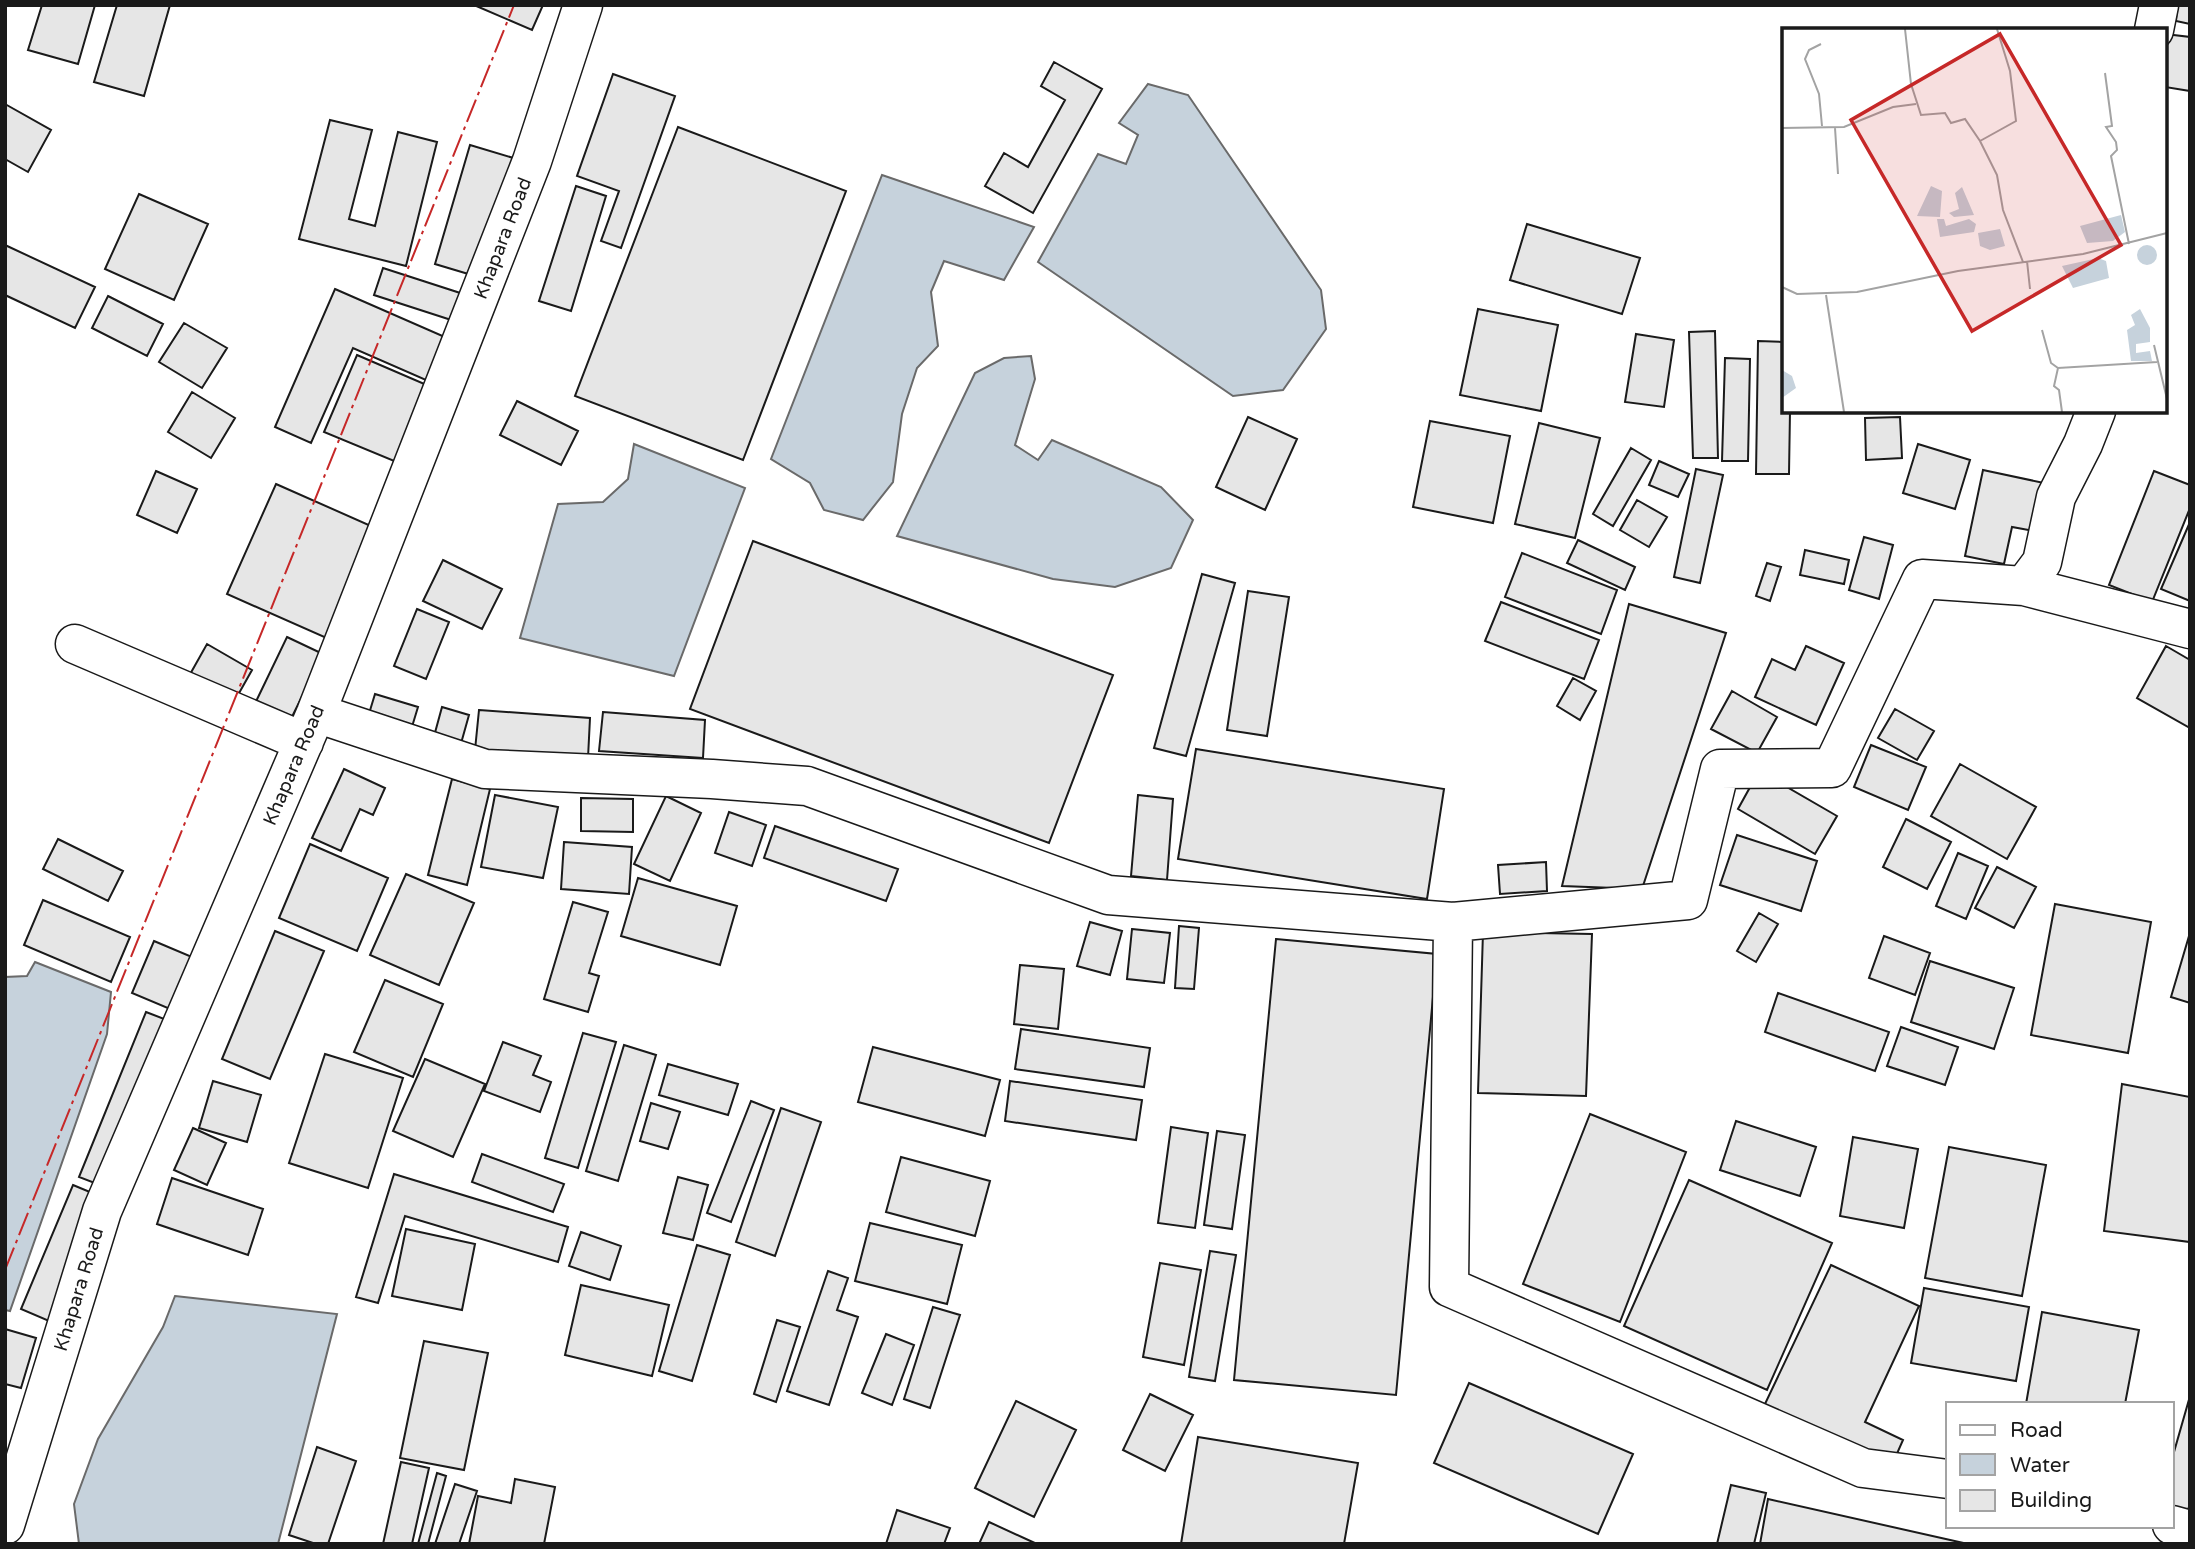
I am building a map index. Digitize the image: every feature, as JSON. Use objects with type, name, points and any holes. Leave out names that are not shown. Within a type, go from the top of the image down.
[{"type":"street","name":"Khapara Road","points":[[5,1525],[102,1211],[310,727],[532,161],[583,5]]},
{"type":"street","points":[[2154,28],[2159,5]]},
{"type":"street","points":[[2024,586],[2042,562],[2056,496],[2083,444],[2095,413]]},
{"type":"street","points":[[75,644],[310,727],[485,769],[807,786],[1108,895],[1453,922],[1688,900],[1720,769],[1832,768],[1922,579],[2024,586],[2190,629]]},
{"type":"street","points":[[1453,922],[1449,1287],[1863,1468],[1946,1479]]},
{"type":"water","points":[[1148,84],[1188,95],[1321,290],[1326,329],[1283,390],[1233,396],[1038,262],[1098,154],[1126,164],[1138,135],[1119,123]]},
{"type":"water","points":[[882,175],[1034,227],[1004,280],[944,261],[931,292],[938,346],[917,368],[902,414],[893,482],[863,520],[824,510],[810,483],[771,459]]},
{"type":"water","points":[[1031,356],[1035,379],[1015,445],[1038,460],[1052,440],[1161,487],[1193,520],[1171,568],[1115,587],[1053,579],[897,536],[975,373],[1004,358]]},
{"type":"water","points":[[634,444],[745,488],[674,676],[520,638],[558,504],[603,502],[628,479]]},
{"type":"water","points":[[35,962],[111,992],[107,1034],[10,1311],[5,1310],[5,977],[27,976]]},
{"type":"water","points":[[175,1296],[337,1314],[278,1544],[79,1544],[74,1504],[98,1439],[163,1327]]},
{"type":"building","points":[[42,5],[95,5],[78,64],[28,50]]},
{"type":"building","points":[[117,5],[170,5],[144,96],[94,82]]},
{"type":"building","points":[[474,5],[543,5],[532,30]]},
{"type":"building","points":[[2177,5],[2190,5],[2190,24],[2176,21]]},
{"type":"building","points":[[2167,34],[2190,37],[2190,91],[2167,87]]},
{"type":"building","points":[[1054,62],[1102,89],[1033,213],[985,186],[1004,153],[1028,167],[1065,100],[1041,86]]},
{"type":"building","points":[[613,74],[675,96],[621,248],[601,241],[619,191],[577,176]]},
{"type":"building","points":[[5,104],[51,130],[28,172],[5,159]]},
{"type":"building","points":[[330,120],[372,130],[349,219],[375,226],[398,132],[437,142],[406,266],[299,239]]},
{"type":"building","points":[[678,127],[846,191],[743,460],[575,396]]},
{"type":"building","points":[[470,145],[520,160],[485,279],[435,264]]},
{"type":"building","points":[[576,186],[606,196],[571,311],[539,301]]},
{"type":"building","points":[[139,194],[208,224],[174,300],[105,269]]},
{"type":"building","points":[[1527,224],[1640,258],[1622,314],[1510,280]]},
{"type":"building","points":[[5,245],[95,287],[75,328],[5,295]]},
{"type":"building","points":[[383,268],[488,302],[479,329],[374,295]]},
{"type":"building","points":[[335,289],[454,341],[435,384],[353,348],[311,443],[275,427]]},
{"type":"building","points":[[108,296],[163,324],[147,356],[92,328]]},
{"type":"building","points":[[1478,309],[1558,325],[1541,411],[1460,395]]},
{"type":"building","points":[[184,323],[227,348],[202,388],[159,362]]},
{"type":"building","points":[[1715,331],[1718,458],[1693,458],[1689,332]]},
{"type":"building","points":[[1636,334],[1674,340],[1664,407],[1625,402]]},
{"type":"building","points":[[1758,341],[1782,342],[1782,413],[1790,413],[1789,474],[1756,474]]},
{"type":"building","points":[[357,355],[443,392],[411,468],[324,432]]},
{"type":"building","points":[[1725,358],[1750,359],[1748,461],[1722,461]]},
{"type":"building","points":[[192,392],[235,418],[211,458],[168,432]]},
{"type":"building","points":[[517,401],[578,431],[561,465],[500,435]]},
{"type":"building","points":[[1248,417],[1297,439],[1265,510],[1216,487]]},
{"type":"building","points":[[1900,417],[1902,458],[1866,460],[1865,418]]},
{"type":"building","points":[[1430,421],[1510,436],[1493,523],[1413,507]]},
{"type":"building","points":[[1539,423],[1600,438],[1575,538],[1515,524]]},
{"type":"building","points":[[1918,444],[1970,460],[1955,509],[1903,493]]},
{"type":"building","points":[[1631,448],[1651,460],[1613,526],[1593,514]]},
{"type":"building","points":[[1659,461],[1689,474],[1678,497],[1649,485]]},
{"type":"building","points":[[1696,469],[1723,475],[1700,583],[1674,577]]},
{"type":"building","points":[[1983,470],[2044,483],[2034,531],[2012,527],[2004,564],[1965,556]]},
{"type":"building","points":[[156,471],[197,489],[177,533],[137,515]]},
{"type":"building","points":[[2154,471],[2190,485],[2190,508],[2152,602],[2109,585]]},
{"type":"building","points":[[276,484],[380,530],[331,640],[227,594]]},
{"type":"building","points":[[1637,500],[1667,517],[1649,547],[1620,530]]},
{"type":"building","points":[[2190,522],[2190,601],[2161,589]]},
{"type":"building","points":[[1864,537],[1893,545],[1879,599],[1849,590]]},
{"type":"building","points":[[1578,540],[1635,567],[1625,590],[1567,563]]},
{"type":"building","points":[[753,541],[1113,675],[1049,843],[690,709]]},
{"type":"building","points":[[1805,550],[1849,560],[1844,584],[1800,575]]},
{"type":"building","points":[[1522,553],[1617,590],[1601,634],[1505,597]]},
{"type":"building","points":[[443,560],[502,589],[482,629],[423,601]]},
{"type":"building","points":[[1767,563],[1781,567],[1770,601],[1756,596]]},
{"type":"building","points":[[1202,574],[1235,583],[1186,756],[1154,748]]},
{"type":"building","points":[[1248,591],[1289,597],[1267,736],[1227,730]]},
{"type":"building","points":[[1501,602],[1599,640],[1584,679],[1485,641]]},
{"type":"building","points":[[1629,604],[1726,633],[1642,889],[1562,886]]},
{"type":"building","points":[[417,609],[449,622],[426,679],[394,666]]},
{"type":"building","points":[[287,637],[323,654],[285,731],[250,714]]},
{"type":"building","points":[[207,644],[252,670],[229,711],[184,685]]},
{"type":"building","points":[[1806,646],[1844,663],[1816,725],[1755,697],[1772,659],[1795,670]]},
{"type":"building","points":[[2166,646],[2190,660],[2190,728],[2137,698]]},
{"type":"building","points":[[1573,678],[1596,691],[1580,720],[1557,706]]},
{"type":"building","points":[[1732,691],[1777,717],[1757,753],[1711,729]]},
{"type":"building","points":[[375,694],[418,707],[411,730],[368,717]]},
{"type":"building","points":[[442,707],[469,715],[460,747],[433,740]]},
{"type":"building","points":[[1895,709],[1934,731],[1917,760],[1878,738]]},
{"type":"building","points":[[479,710],[590,718],[588,758],[475,750]]},
{"type":"building","points":[[603,712],[705,720],[703,758],[599,751]]},
{"type":"building","points":[[1871,745],[1926,767],[1908,810],[1854,787]]},
{"type":"building","points":[[1196,749],[1444,789],[1427,899],[1178,859]]},
{"type":"building","points":[[1960,764],[2036,807],[2007,859],[1931,816]]},
{"type":"building","points":[[344,769],[385,788],[373,815],[360,809],[341,851],[312,838]]},
{"type":"building","points":[[1759,771],[1837,816],[1815,854],[1738,809]]},
{"type":"building","points":[[452,779],[490,789],[467,885],[428,875]]},
{"type":"building","points":[[495,795],[558,807],[543,878],[481,867]]},
{"type":"building","points":[[1138,795],[1173,799],[1167,880],[1131,876]]},
{"type":"building","points":[[666,796],[701,813],[670,881],[634,864]]},
{"type":"building","points":[[581,798],[633,799],[633,832],[581,831]]},
{"type":"building","points":[[729,812],[766,825],[752,866],[715,853]]},
{"type":"building","points":[[1906,819],[1951,842],[1927,889],[1883,867]]},
{"type":"building","points":[[775,826],[898,869],[886,901],[764,858]]},
{"type":"building","points":[[1737,835],[1817,861],[1801,911],[1720,885]]},
{"type":"building","points":[[58,839],[123,871],[108,901],[43,869]]},
{"type":"building","points":[[564,842],[632,847],[629,894],[561,889]]},
{"type":"building","points":[[310,844],[388,878],[357,951],[279,918]]},
{"type":"building","points":[[1958,853],[1988,866],[1966,919],[1936,906]]},
{"type":"building","points":[[1546,862],[1547,891],[1500,894],[1498,865]]},
{"type":"building","points":[[1997,867],[2036,887],[2014,928],[1975,908]]},
{"type":"building","points":[[406,874],[474,903],[439,985],[370,955]]},
{"type":"building","points":[[638,878],[737,906],[720,965],[621,936]]},
{"type":"building","points":[[43,900],[130,937],[111,982],[24,945]]},
{"type":"building","points":[[573,902],[608,912],[589,973],[599,976],[588,1012],[544,999]]},
{"type":"building","points":[[2055,904],[2151,922],[2128,1053],[2031,1035]]},
{"type":"building","points":[[1759,913],[1778,924],[1756,962],[1737,951]]},
{"type":"building","points":[[1090,922],[1122,931],[1110,975],[1077,966]]},
{"type":"building","points":[[1179,926],[1199,928],[1194,989],[1175,988]]},
{"type":"building","points":[[1132,929],[1170,933],[1164,983],[1127,979]]},
{"type":"building","points":[[275,931],[324,951],[270,1079],[222,1059]]},
{"type":"building","points":[[1483,932],[1592,934],[1586,1096],[1478,1093]]},
{"type":"building","points":[[1884,936],[1930,953],[1915,995],[1869,978]]},
{"type":"building","points":[[2190,936],[2190,1003],[2171,997]]},
{"type":"building","points":[[1276,939],[1437,954],[1396,1395],[1234,1380]]},
{"type":"building","points":[[154,941],[192,957],[170,1009],[132,993]]},
{"type":"building","points":[[1930,961],[2014,988],[1994,1049],[1911,1022]]},
{"type":"building","points":[[1020,965],[1064,969],[1058,1029],[1014,1024]]},
{"type":"building","points":[[385,980],[443,1004],[413,1077],[354,1052]]},
{"type":"building","points":[[1778,993],[1889,1032],[1875,1071],[1765,1032]]},
{"type":"building","points":[[146,1012],[172,1022],[105,1187],[79,1177]]},
{"type":"building","points":[[1901,1027],[1958,1047],[1945,1085],[1887,1066]]},
{"type":"building","points":[[1021,1029],[1150,1048],[1144,1087],[1015,1069]]},
{"type":"building","points":[[583,1033],[616,1042],[578,1168],[545,1158]]},
{"type":"building","points":[[503,1042],[541,1056],[533,1075],[551,1082],[540,1112],[484,1091]]},
{"type":"building","points":[[624,1045],[656,1055],[618,1181],[586,1171]]},
{"type":"building","points":[[873,1047],[1000,1080],[985,1136],[858,1102]]},
{"type":"building","points":[[325,1054],[403,1078],[368,1188],[289,1163]]},
{"type":"building","points":[[425,1059],[485,1084],[453,1157],[393,1131]]},
{"type":"building","points":[[668,1064],[738,1084],[728,1115],[659,1095]]},
{"type":"building","points":[[213,1081],[261,1095],[247,1142],[199,1128]]},
{"type":"building","points":[[1010,1081],[1142,1100],[1136,1140],[1005,1121]]},
{"type":"building","points":[[2122,1084],[2190,1097],[2190,1242],[2104,1231]]},
{"type":"building","points":[[751,1101],[774,1110],[731,1222],[707,1213]]},
{"type":"building","points":[[651,1103],[680,1112],[668,1149],[640,1141]]},
{"type":"building","points":[[781,1108],[821,1122],[775,1256],[736,1242]]},
{"type":"building","points":[[1590,1114],[1686,1152],[1620,1322],[1523,1284]]},
{"type":"building","points":[[1736,1121],[1816,1147],[1800,1196],[1720,1170]]},
{"type":"building","points":[[1171,1127],[1208,1133],[1195,1228],[1158,1223]]},
{"type":"building","points":[[193,1128],[226,1143],[207,1185],[174,1170]]},
{"type":"building","points":[[1217,1131],[1245,1135],[1232,1229],[1204,1225]]},
{"type":"building","points":[[1853,1137],[1918,1149],[1904,1228],[1840,1216]]},
{"type":"building","points":[[1949,1147],[2046,1165],[2022,1296],[1925,1278]]},
{"type":"building","points":[[482,1154],[564,1184],[553,1212],[472,1182]]},
{"type":"building","points":[[901,1157],[990,1181],[975,1236],[886,1212]]},
{"type":"building","points":[[394,1174],[568,1227],[558,1262],[405,1216],[378,1303],[356,1297]]},
{"type":"building","points":[[678,1177],[708,1185],[693,1240],[663,1233]]},
{"type":"building","points":[[172,1178],[263,1209],[248,1255],[157,1224]]},
{"type":"building","points":[[1689,1180],[1832,1243],[1767,1390],[1624,1326]]},
{"type":"building","points":[[73,1185],[102,1197],[49,1321],[21,1309]]},
{"type":"building","points":[[870,1223],[962,1245],[947,1304],[855,1281]]},
{"type":"building","points":[[406,1229],[475,1244],[462,1310],[392,1296]]},
{"type":"building","points":[[581,1232],[621,1246],[610,1280],[569,1266]]},
{"type":"building","points":[[697,1245],[730,1255],[692,1381],[659,1371]]},
{"type":"building","points":[[1210,1251],[1236,1255],[1215,1381],[1189,1377]]},
{"type":"building","points":[[1160,1263],[1201,1270],[1184,1365],[1143,1357]]},
{"type":"building","points":[[1831,1265],[1919,1306],[1865,1422],[1903,1440],[1892,1465],[1764,1406]]},
{"type":"building","points":[[828,1271],[848,1278],[837,1310],[858,1317],[829,1405],[787,1391]]},
{"type":"building","points":[[581,1285],[669,1305],[652,1376],[565,1355]]},
{"type":"building","points":[[1924,1288],[2029,1307],[2016,1381],[1911,1363]]},
{"type":"building","points":[[933,1307],[960,1315],[930,1408],[904,1399]]},
{"type":"building","points":[[2042,1312],[2139,1330],[2125,1402],[2026,1402]]},
{"type":"building","points":[[777,1320],[800,1327],[776,1402],[754,1394]]},
{"type":"building","points":[[5,1329],[36,1338],[21,1388],[5,1384]]},
{"type":"building","points":[[886,1334],[914,1345],[892,1405],[862,1393]]},
{"type":"building","points":[[424,1341],[488,1353],[464,1470],[400,1458]]},
{"type":"building","points":[[1469,1383],[1633,1454],[1598,1534],[1434,1463]]},
{"type":"building","points":[[1150,1394],[1193,1415],[1165,1471],[1123,1450]]},
{"type":"building","points":[[2190,1396],[2190,1503],[2185,1521],[2174,1518],[2174,1452]]},
{"type":"building","points":[[1016,1401],[1076,1430],[1034,1517],[975,1488]]},
{"type":"building","points":[[1198,1437],[1358,1463],[1344,1544],[1181,1544]]},
{"type":"building","points":[[317,1447],[356,1461],[328,1544],[316,1544],[289,1535]]},
{"type":"building","points":[[401,1462],[429,1468],[412,1544],[383,1544]]},
{"type":"building","points":[[437,1473],[446,1476],[428,1544],[418,1544]]},
{"type":"building","points":[[515,1479],[555,1487],[544,1544],[469,1544],[478,1496],[511,1503]]},
{"type":"building","points":[[455,1484],[477,1491],[459,1544],[435,1544]]},
{"type":"building","points":[[1731,1485],[1766,1493],[1754,1544],[1717,1544]]},
{"type":"building","points":[[1768,1499],[1968,1544],[1760,1544]]},
{"type":"building","points":[[897,1510],[950,1528],[944,1544],[886,1544]]},
{"type":"building","points":[[989,1522],[1037,1544],[979,1544]]},
{"type":"power","points":[[5,1270],[514,5]]}]
